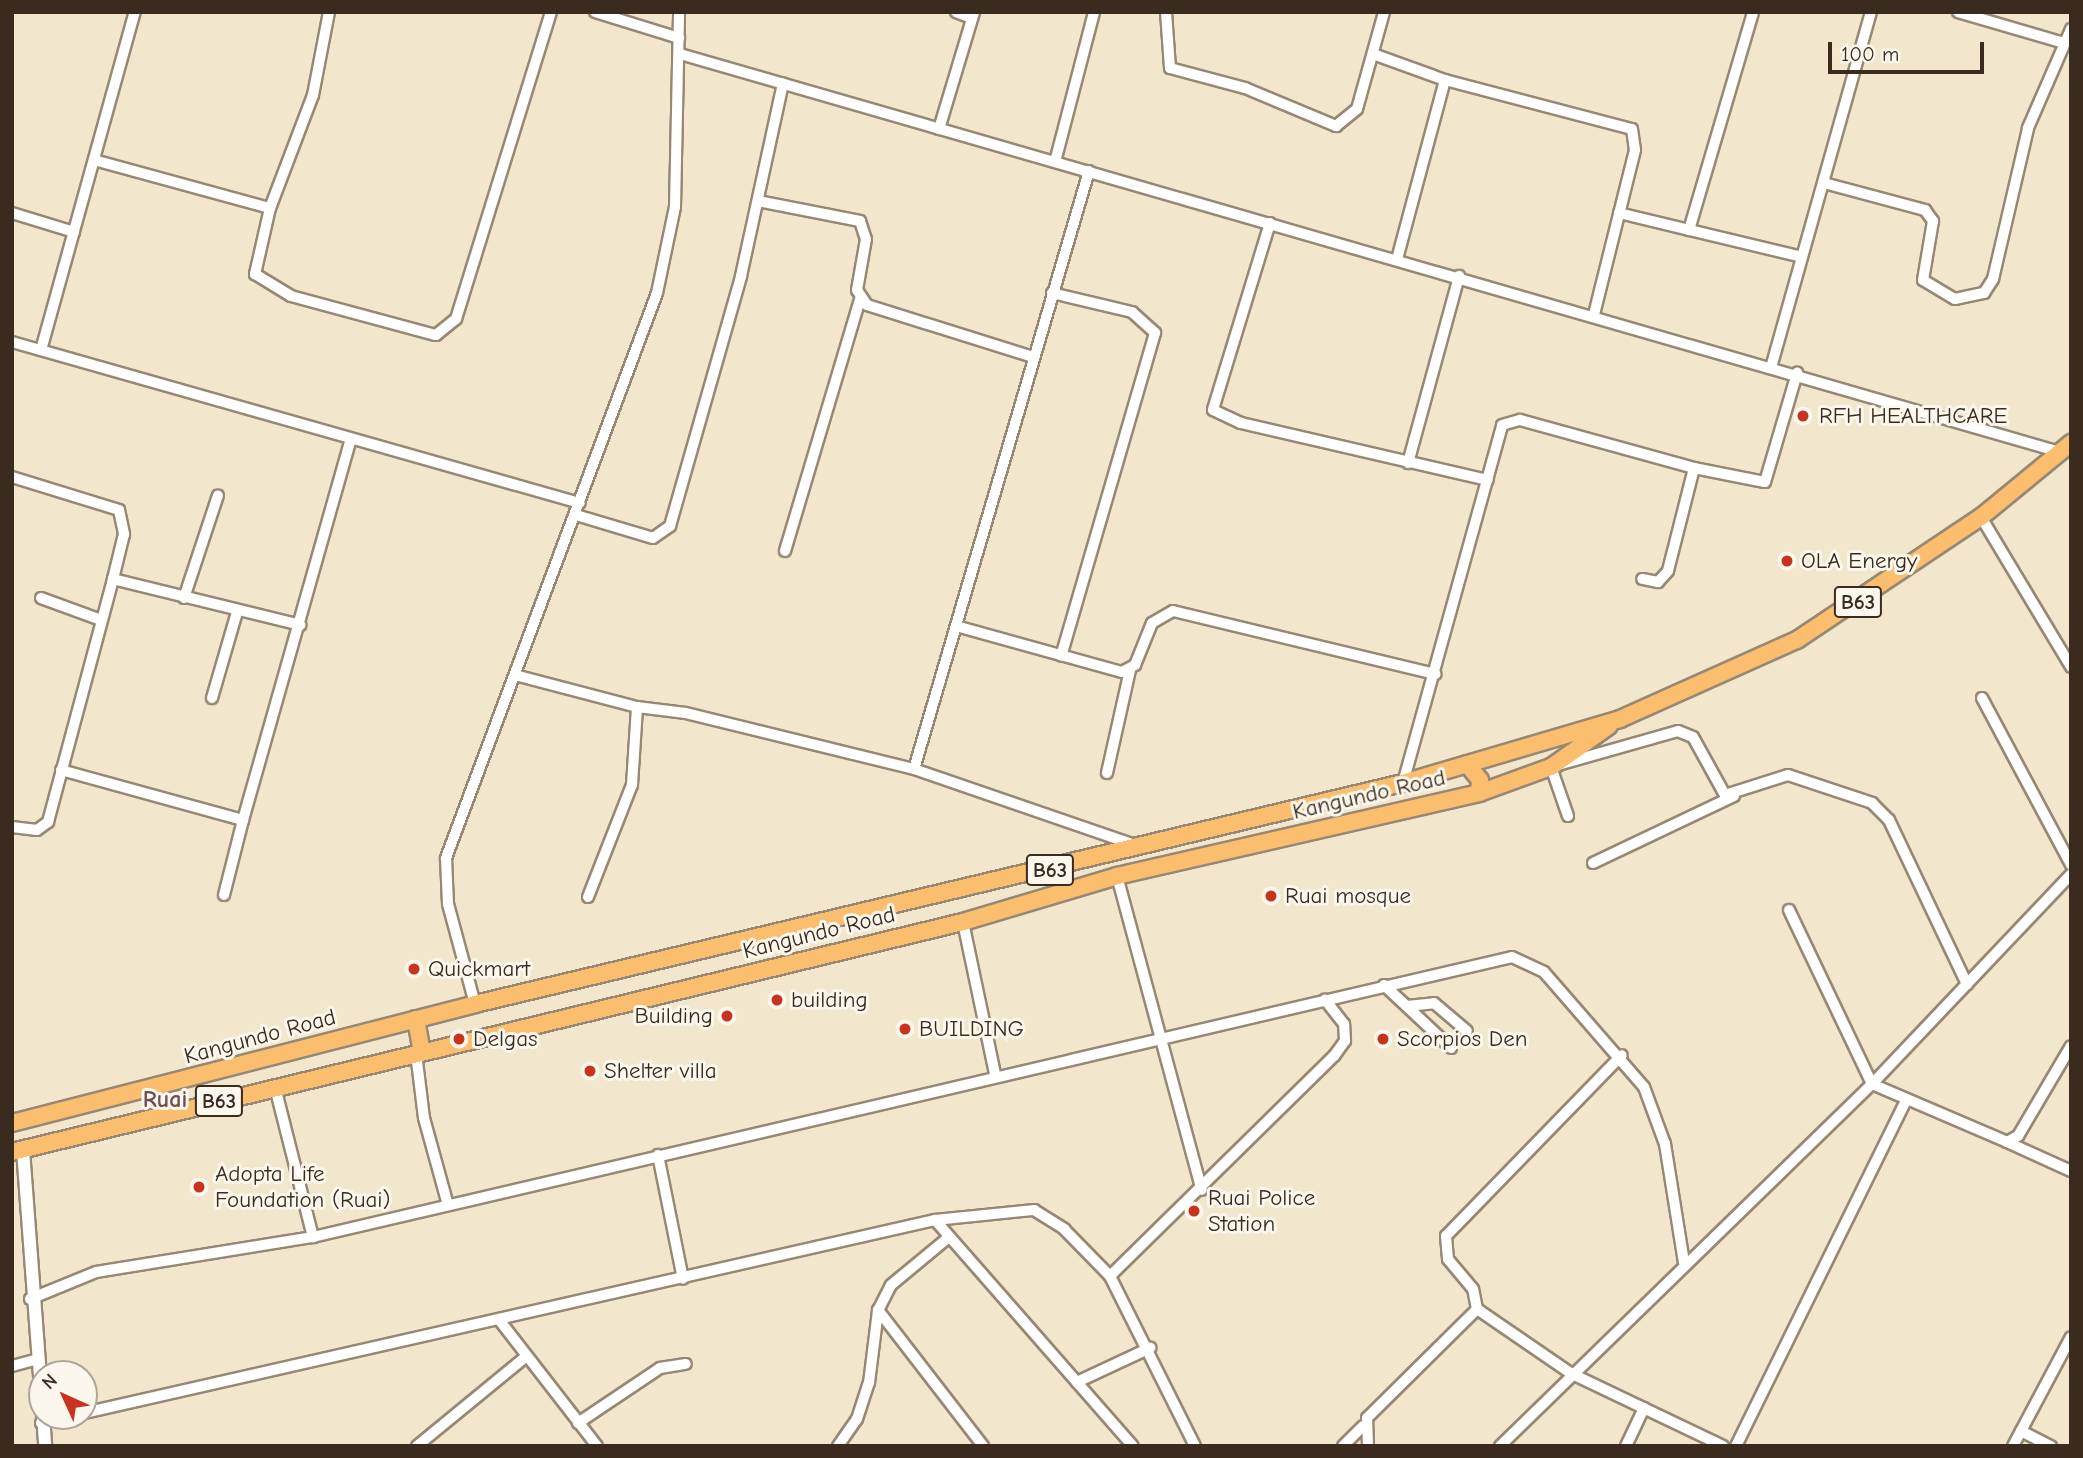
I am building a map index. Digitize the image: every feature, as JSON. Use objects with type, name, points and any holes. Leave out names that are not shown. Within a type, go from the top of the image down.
[{"type":"highway","name":"Kangundo Road","points":[[12,1123],[475,1004],[1143,848],[1403,783],[1620,719],[1794,642],[1981,517],[2065,447]]},
{"type":"highway","name":"Kangundo Road","points":[[17,1151],[963,922],[1117,876],[1479,793],[1551,767],[1620,719]]},
{"type":"highway","points":[[1467,764],[1480,780],[1479,793]]},
{"type":"highway","points":[[416,1019],[419,1053]]},
{"type":"street","points":[[41,350],[135,12]]},
{"type":"street","points":[[325,13],[313,94],[270,208],[255,261],[264,283],[405,328],[444,333],[456,319],[551,12]]},
{"type":"street","points":[[595,12],[679,38]]},
{"type":"street","points":[[475,1004],[448,904],[446,858],[576,515],[669,248],[680,54],[679,12]]},
{"type":"street","points":[[939,129],[973,15],[956,12]]},
{"type":"street","points":[[1055,162],[1094,12]]},
{"type":"street","points":[[1166,12],[1170,68],[1245,88],[1336,126],[1357,109],[1384,12]]},
{"type":"street","points":[[1689,230],[1753,12]]},
{"type":"street","points":[[1772,364],[1871,12]]},
{"type":"street","points":[[1958,12],[1989,17],[2064,43]]},
{"type":"street","points":[[1824,183],[1925,209],[1933,220],[1923,280],[1955,299],[1984,293],[2028,128],[2071,29]]},
{"type":"street","points":[[680,54],[2065,447]]},
{"type":"street","points":[[1373,54],[1444,80],[1632,129],[1635,150],[1594,314]]},
{"type":"street","points":[[1397,259],[1444,80]]},
{"type":"street","points":[[576,515],[653,538],[670,526],[758,201],[783,84]]},
{"type":"street","points":[[94,160],[270,208]]},
{"type":"street","points":[[914,769],[1089,171]]},
{"type":"street","points":[[758,201],[860,221],[866,239],[860,299],[785,551]]},
{"type":"street","points":[[12,213],[74,232]]},
{"type":"street","points":[[1619,213],[1802,257]]},
{"type":"street","points":[[1270,223],[1213,410],[1241,423],[1488,480]]},
{"type":"street","points":[[1408,463],[1459,276]]},
{"type":"street","points":[[1052,293],[1132,312],[1155,332],[1061,656]]},
{"type":"street","points":[[860,299],[1033,357]]},
{"type":"street","points":[[12,342],[350,441],[580,503]]},
{"type":"street","points":[[1403,783],[1436,674],[1488,480],[1497,431],[1511,420],[1693,468],[1766,482],[1797,373]]},
{"type":"street","points":[[224,895],[350,441]]},
{"type":"street","points":[[1642,579],[1658,582],[1668,571],[1693,468]]},
{"type":"street","points":[[12,477],[119,510],[124,534],[44,827],[12,827]]},
{"type":"street","points":[[184,598],[218,495]]},
{"type":"street","points":[[1981,517],[2071,667]]},
{"type":"street","points":[[113,579],[237,612],[300,625]]},
{"type":"street","points":[[41,598],[101,620]]},
{"type":"street","points":[[1107,774],[1130,670],[1152,623],[1173,611],[1436,674]]},
{"type":"street","points":[[212,698],[237,612]]},
{"type":"street","points":[[956,626],[1061,656],[1130,670]]},
{"type":"street","points":[[515,675],[637,708],[686,713],[914,769],[1143,848]]},
{"type":"street","points":[[1983,698],[2071,865]]},
{"type":"street","points":[[588,897],[632,785],[637,708]]},
{"type":"street","points":[[1568,816],[1551,767],[1686,732],[1720,790],[1734,796]]},
{"type":"street","points":[[61,770],[243,820]]},
{"type":"street","points":[[1593,863],[1734,796],[1788,775],[1880,809],[1967,984]]},
{"type":"street","points":[[1500,1446],[1684,1263],[1872,1084],[2071,874]]},
{"type":"street","points":[[1117,876],[1202,1190]]},
{"type":"street","points":[[1789,910],[1872,1084],[2071,1171]]},
{"type":"street","points":[[963,922],[995,1074]]},
{"type":"street","points":[[30,1299],[96,1272],[313,1237],[995,1074],[1512,957],[1528,961],[1622,1055],[1657,1113],[1684,1263]]},
{"type":"street","points":[[1384,985],[1451,1048]]},
{"type":"street","points":[[1111,1276],[1202,1190],[1345,1041],[1344,1024],[1325,1000]]},
{"type":"street","points":[[1407,1006],[1434,1003],[1467,1031]]},
{"type":"street","points":[[2007,1142],[2018,1136],[2071,1046]]},
{"type":"street","points":[[419,1053],[422,1109],[448,1205]]},
{"type":"street","points":[[1622,1055],[1446,1236],[1448,1259],[1473,1289],[1477,1309],[1572,1374],[1723,1446]]},
{"type":"street","points":[[275,1087],[313,1237]]},
{"type":"street","points":[[1735,1446],[1906,1100]]},
{"type":"street","points":[[12,1366],[38,1359],[17,1151]]},
{"type":"street","points":[[658,1155],[683,1279]]},
{"type":"street","points":[[98,1410],[500,1321],[935,1220],[1034,1210],[1064,1228],[1111,1276],[1150,1348],[1195,1446]]},
{"type":"street","points":[[935,1220],[1133,1446]]},
{"type":"street","points":[[838,1446],[857,1419],[869,1383],[878,1310],[891,1285],[949,1237]]},
{"type":"street","points":[[1343,1446],[1477,1309]]},
{"type":"street","points":[[878,1310],[983,1446]]},
{"type":"street","points":[[500,1321],[524,1358],[597,1446]]},
{"type":"street","points":[[2013,1446],[2071,1337]]},
{"type":"street","points":[[1077,1382],[1150,1348]]},
{"type":"street","points":[[417,1446],[524,1358]]},
{"type":"street","points":[[578,1423],[660,1368],[685,1364]]},
{"type":"street","points":[[1626,1446],[1644,1408]]},
{"type":"street","points":[[1363,1426],[1368,1446]]},
{"type":"street","points":[[2021,1431],[2051,1446]]},
{"type":"place","name":"RFH HEALTHCARE","points":[[1803,416]]},
{"type":"place","name":"OLA Energy","points":[[1787,561]]},
{"type":"place","name":"Ruai mosque","points":[[1271,896]]},
{"type":"place","name":"Quickmart","points":[[414,969]]},
{"type":"place","name":"building","points":[[777,1000]]},
{"type":"place","name":"Building","points":[[727,1016]]},
{"type":"place","name":"BUILDING","points":[[905,1029]]},
{"type":"place","name":"Delgas","points":[[459,1039]]},
{"type":"place","name":"Scorpios Den","points":[[1383,1039]]},
{"type":"place","name":"Shelter villa","points":[[590,1071]]},
{"type":"place","name":"Adopta Life Foundation (Ruai)","points":[[199,1187]]},
{"type":"place","name":"Ruai Police Station","points":[[1194,1211]]},
{"type":"district","name":"Ruai","points":[[165,1100]]}]
